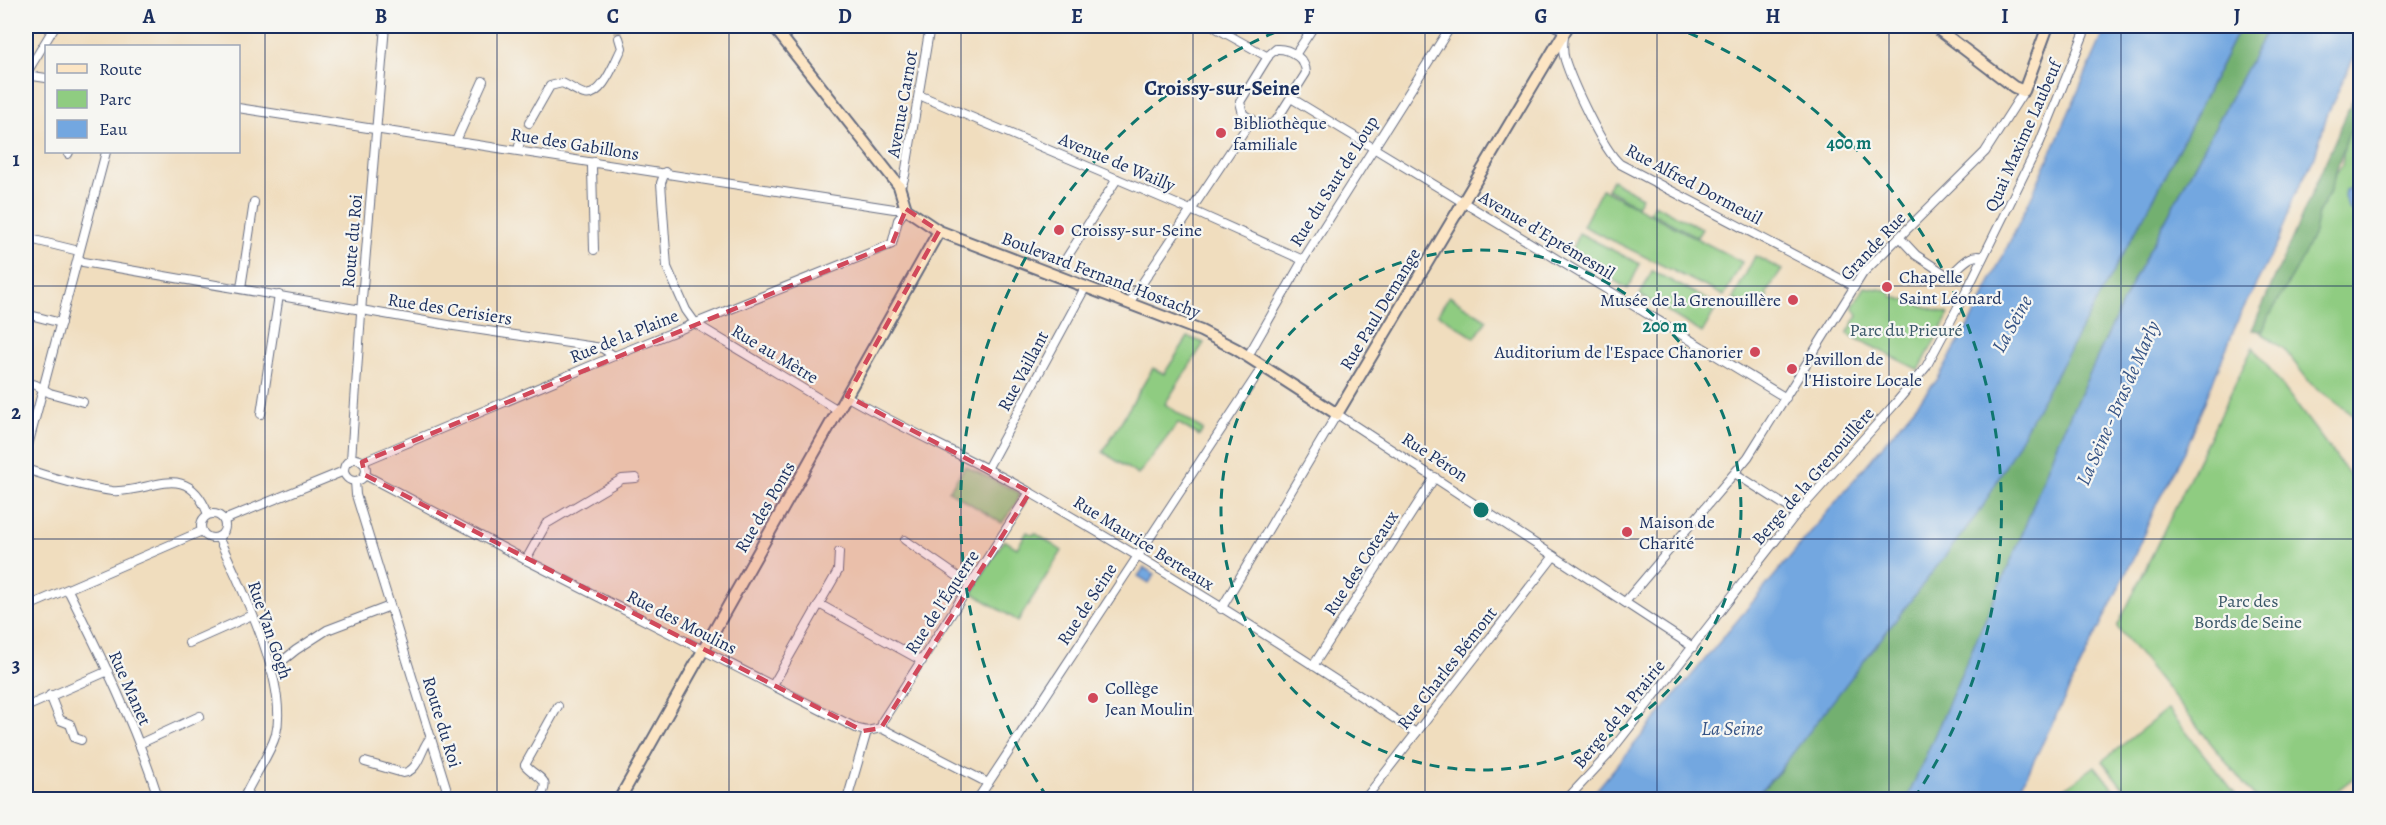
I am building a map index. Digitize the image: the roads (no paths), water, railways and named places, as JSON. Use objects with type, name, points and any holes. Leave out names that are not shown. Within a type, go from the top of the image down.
[{"type":"main road","points":[[773,26],[899,186],[906,209]]},
{"type":"main road","points":[[1934,26],[2014,87],[2024,91],[2049,26]]},
{"type":"main road","name":"Rue Paul Demange","points":[[1337,414],[1563,27]]},
{"type":"main road","name":"Boulevard Fernand Hostachy","points":[[906,209],[939,231],[1201,331],[1248,356]]},
{"type":"main road","name":"Rue des Ponts","points":[[619,800],[939,231]]},
{"type":"main road","name":"Rue Péron","points":[[1248,356],[1337,414]]},
{"type":"street","points":[[45,78],[26,74],[55,26]]},
{"type":"street","name":"Route du Roi","points":[[344,471],[351,459],[385,26]]},
{"type":"street","name":"Avenue Carnot","points":[[899,186],[905,176],[930,26]]},
{"type":"street","points":[[1295,55],[1314,26]]},
{"type":"street","name":"Rue du Saut de Loup","points":[[1248,356],[1303,260],[1451,26]]},
{"type":"street","name":"Quai Maxime Laubeuf","points":[[1983,257],[2040,142],[2087,26]]},
{"type":"street","points":[[1207,34],[1216,27],[1268,57]]},
{"type":"street","name":"Rue Alfred Dormeuil","points":[[1563,27],[1564,57],[1608,152],[1613,158],[1620,164],[1854,286]]},
{"type":"street","points":[[529,123],[550,86],[562,82],[585,94],[592,94],[600,89],[622,48],[619,38]]},
{"type":"street","points":[[1281,49],[1295,55],[1304,63],[1306,71],[1291,98],[1272,124],[1262,125],[1242,112],[1240,102],[1274,50],[1281,49]]},
{"type":"street","points":[[456,141],[483,81]]},
{"type":"street","name":"Grande Rue","points":[[1625,602],[1736,474],[1863,273],[1985,152],[2024,91]]},
{"type":"street","name":"Avenue de Wailly","points":[[919,95],[1303,260]]},
{"type":"street","name":"Avenue d'Eprémesnil","points":[[1291,98],[1786,398]]},
{"type":"street","name":"Rue des Gabillons","points":[[240,108],[906,209]]},
{"type":"street","points":[[1130,303],[1252,119]]},
{"type":"street","points":[[518,150],[521,138]]},
{"type":"street","points":[[26,453],[106,153]]},
{"type":"street","points":[[594,162],[592,167],[594,250]]},
{"type":"street","points":[[665,172],[661,183],[668,267],[686,310],[696,324]]},
{"type":"street","points":[[1062,265],[1117,179]]},
{"type":"street","points":[[241,288],[254,202]]},
{"type":"street","name":"Rue de la Plaine","points":[[362,462],[614,356],[892,244],[898,220],[906,209]]},
{"type":"street","name":"Rue des Cerisiers","points":[[26,238],[78,254],[83,262],[454,326],[602,348],[614,356]]},
{"type":"street","points":[[1899,238],[1916,255],[1948,276],[1970,257],[1977,255],[1983,257]]},
{"type":"street","name":"Berge de la Grenouillère","points":[[1693,647],[1797,513],[1926,367],[1983,257]]},
{"type":"street","name":"Rue Vaillant","points":[[987,469],[1086,286]]},
{"type":"street","points":[[261,414],[279,295]]},
{"type":"street","points":[[26,314],[61,323]]},
{"type":"street","name":"Rue au Mètre","points":[[696,324],[838,411]]},
{"type":"street","name":"Rue de Seine","points":[[977,800],[1263,366]]},
{"type":"street","points":[[26,383],[83,402]]},
{"type":"street","name":"Rue Maurice Berteaux","points":[[846,396],[1030,492],[1137,555],[1416,733]]},
{"type":"street","name":"Rue Péron","points":[[1337,414],[1693,647]]},
{"type":"street","name":"Rue Paul Demange","points":[[1221,609],[1337,414]]},
{"type":"street","points":[[224,520],[344,471],[349,479],[354,481],[361,479],[365,475],[366,468],[362,462],[351,459]]},
{"type":"street","points":[[26,469],[108,490],[131,490],[164,482],[180,484],[194,492],[208,514]]},
{"type":"street","points":[[1736,474],[1797,513]]},
{"type":"street","name":"Rue des Moulins","points":[[365,475],[526,560],[858,729],[867,731]]},
{"type":"street","name":"Rue des Coteaux","points":[[1313,666],[1435,477]]},
{"type":"street","points":[[526,560],[546,524],[622,479],[636,478]]},
{"type":"street","name":"Route du Roi","points":[[354,481],[356,495],[450,800]]},
{"type":"street","name":"Rue de l'Équerre","points":[[881,728],[883,720],[1030,492]]},
{"type":"street","points":[[208,514],[219,515],[224,520],[224,532],[218,537],[207,536],[202,531],[201,523],[208,514]]},
{"type":"street","points":[[26,607],[202,531]]},
{"type":"street","name":"Rue Van Gogh","points":[[218,537],[252,615],[271,670],[277,701],[278,726],[272,745],[243,800]]},
{"type":"street","points":[[905,540],[970,585]]},
{"type":"street","points":[[773,685],[838,571],[840,552]]},
{"type":"street","name":"Rue Charles Bémont","points":[[1364,800],[1554,556]]},
{"type":"street","name":"Rue Manet","points":[[69,590],[108,671],[139,744],[159,800]]},
{"type":"street","points":[[819,604],[922,661]]},
{"type":"street","points":[[271,670],[327,630],[390,606]]},
{"type":"street","points":[[189,643],[252,615]]},
{"type":"street","name":"Berge de la Prairie","points":[[1566,800],[1608,755],[1693,647]]},
{"type":"street","points":[[26,707],[108,671]]},
{"type":"street","points":[[50,695],[60,720],[70,724],[75,738],[81,740]]},
{"type":"street","points":[[539,800],[545,789],[545,783],[525,765],[558,706]]},
{"type":"street","points":[[139,744],[200,716]]},
{"type":"street","points":[[847,800],[867,731],[881,728],[988,783]]},
{"type":"street","points":[[365,762],[408,773],[414,768],[424,744],[431,737]]},
{"type":"water","name":"La Seine","points":[[2107,26],[2240,26],[2155,196],[1982,508],[1779,771],[1753,799],[1589,799],[1937,380],[1978,308],[2034,191]]},
{"type":"water","name":"La Seine - Bras de Marly","points":[[2269,26],[2360,26],[2360,44],[2327,115],[2315,156],[2293,199],[2279,240],[2239,317],[2185,451],[2157,503],[2134,557],[2015,799],[1907,799],[2019,542],[2058,441],[2133,281]]},
{"type":"water","points":[[2360,185],[2360,215],[2349,209],[2344,197],[2345,190]]},
{"type":"water","points":[[1144,568],[1155,574],[1149,583],[1138,576]]},
{"type":"tunnel","points":[[616,26],[619,38]]},
{"type":"tunnel","points":[[521,138],[529,123]]},
{"type":"place","name":"Bibliothèque familiale","points":[[1221,133]]},
{"type":"place","name":"Croissy-sur-Seine","points":[[1059,230]]},
{"type":"place","name":"Chapelle Saint Léonard","points":[[1887,287]]},
{"type":"place","name":"Musée de la Grenouillère","points":[[1793,300]]},
{"type":"place","name":"Auditorium de l'Espace Chanorier","points":[[1755,352]]},
{"type":"place","name":"Pavillon de l'Histoire Locale","points":[[1792,369]]},
{"type":"place","name":"Maison de Charité","points":[[1627,532]]},
{"type":"place","name":"Collège Jean Moulin","points":[[1093,698]]},
{"type":"district","name":"Croissy-sur-Seine","points":[[1222,88]]},
{"type":"park label","name":"Parc du Prieuré","points":[[1906,330]]},
{"type":"park label","name":"Parc des Bords de Seine","points":[[2248,611]]}]
